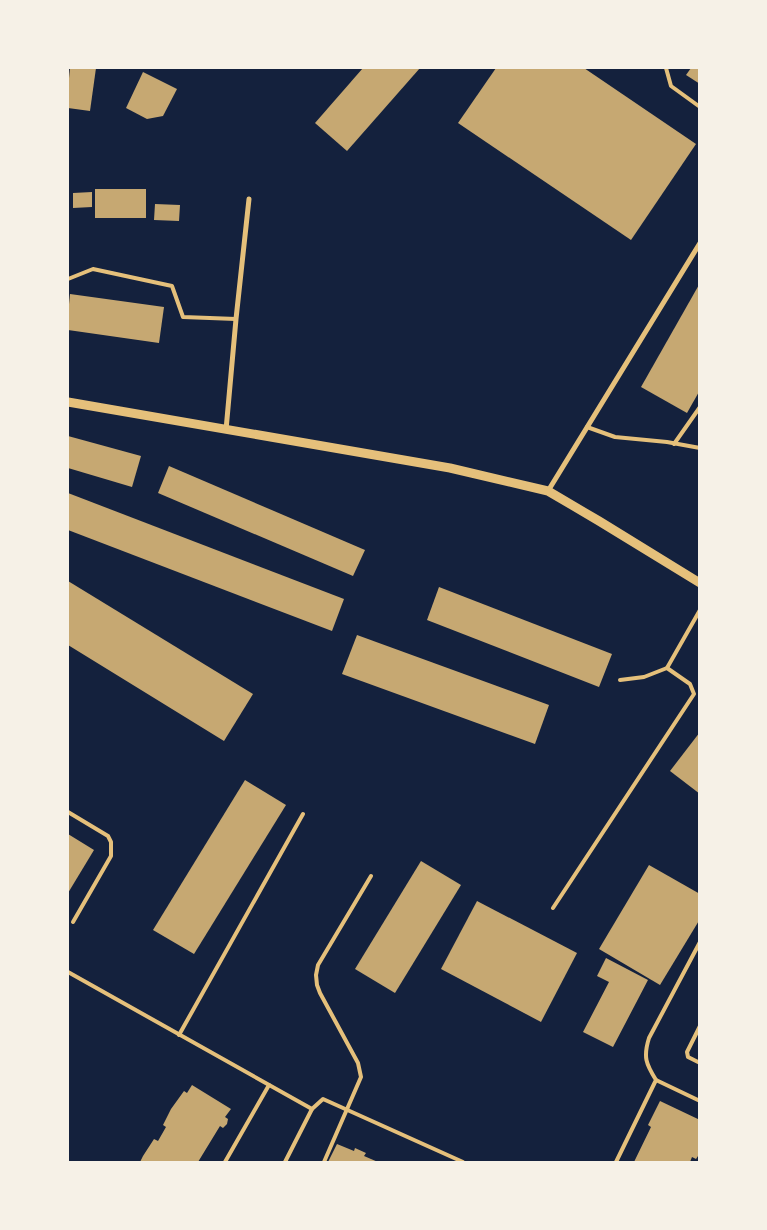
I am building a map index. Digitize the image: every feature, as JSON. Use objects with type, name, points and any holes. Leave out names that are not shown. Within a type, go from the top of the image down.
[{"type":"street","points":[[226,430],[249,199]]},
{"type":"street","points":[[548,491],[700,244]]},
{"type":"street","points":[[68,402],[450,468],[548,491],[599,520],[700,583]]},
{"type":"lane","points":[[666,68],[671,86],[700,107]]},
{"type":"lane","points":[[68,279],[93,269],[172,286],[183,317],[236,319]]},
{"type":"lane","points":[[674,444],[700,407]]},
{"type":"lane","points":[[587,427],[615,437],[700,448]]},
{"type":"lane","points":[[620,680],[644,677],[667,668],[700,610]]},
{"type":"lane","points":[[552,908],[694,694],[690,684],[667,668]]},
{"type":"lane","points":[[68,812],[108,836],[111,842],[111,856],[73,922]]},
{"type":"lane","points":[[179,1034],[303,814]]},
{"type":"lane","points":[[324,1162],[361,1077],[361,1070],[320,993],[316,975],[318,965],[371,876]]},
{"type":"lane","points":[[700,942],[644,1052],[648,1066],[656,1080],[700,1101]]},
{"type":"lane","points":[[68,972],[312,1109]]},
{"type":"lane","points":[[700,1026],[687,1052],[688,1057],[700,1063]]},
{"type":"lane","points":[[616,1162],[656,1080]]},
{"type":"lane","points":[[225,1162],[268,1085]]},
{"type":"lane","points":[[285,1162],[312,1109],[323,1099],[463,1162]]},
{"type":"building","points":[[70,68],[96,68],[90,111],[68,108]]},
{"type":"building","points":[[363,68],[420,68],[347,151],[315,123]]},
{"type":"building","points":[[496,68],[584,68],[696,144],[631,240],[458,123]]},
{"type":"building","points":[[691,68],[700,68],[700,84],[686,75]]},
{"type":"building","points":[[143,72],[177,89],[163,116],[147,119],[126,108]]},
{"type":"building","points":[[95,189],[146,189],[146,218],[95,218]]},
{"type":"building","points":[[92,192],[92,207],[73,208],[73,193]]},
{"type":"building","points":[[155,204],[180,205],[179,221],[154,220]]},
{"type":"building","points":[[700,283],[700,390],[687,413],[641,387]]},
{"type":"building","points":[[70,294],[164,307],[159,343],[68,330]]},
{"type":"building","points":[[68,436],[141,456],[132,487],[68,468]]},
{"type":"building","points":[[169,466],[365,550],[353,576],[158,493]]},
{"type":"building","points":[[68,493],[344,599],[332,631],[68,530]]},
{"type":"building","points":[[68,581],[253,694],[224,741],[68,645]]},
{"type":"building","points":[[439,587],[612,654],[599,687],[427,620]]},
{"type":"building","points":[[357,635],[549,705],[535,744],[342,674]]},
{"type":"building","points":[[700,732],[700,794],[670,771]]},
{"type":"building","points":[[245,780],[286,805],[194,954],[153,930]]},
{"type":"building","points":[[68,834],[94,850],[68,893]]},
{"type":"building","points":[[421,861],[461,885],[395,993],[355,969]]},
{"type":"building","points":[[649,865],[700,894],[700,919],[660,985],[599,949]]},
{"type":"building","points":[[477,901],[577,953],[541,1022],[441,969]]},
{"type":"building","points":[[606,958],[648,980],[613,1047],[583,1032],[609,982],[597,976]]},
{"type":"building","points":[[192,1085],[231,1109],[225,1117],[228,1119],[227,1124],[223,1128],[220,1126],[198,1162],[140,1162],[154,1139],[158,1141],[166,1127],[163,1125],[171,1109],[184,1091],[187,1093]]},
{"type":"building","points":[[660,1101],[700,1120],[700,1153],[696,1159],[692,1157],[690,1162],[634,1162],[651,1127],[648,1125]]},
{"type":"building","points":[[337,1144],[354,1151],[355,1148],[366,1153],[364,1156],[378,1162],[328,1162]]}]
